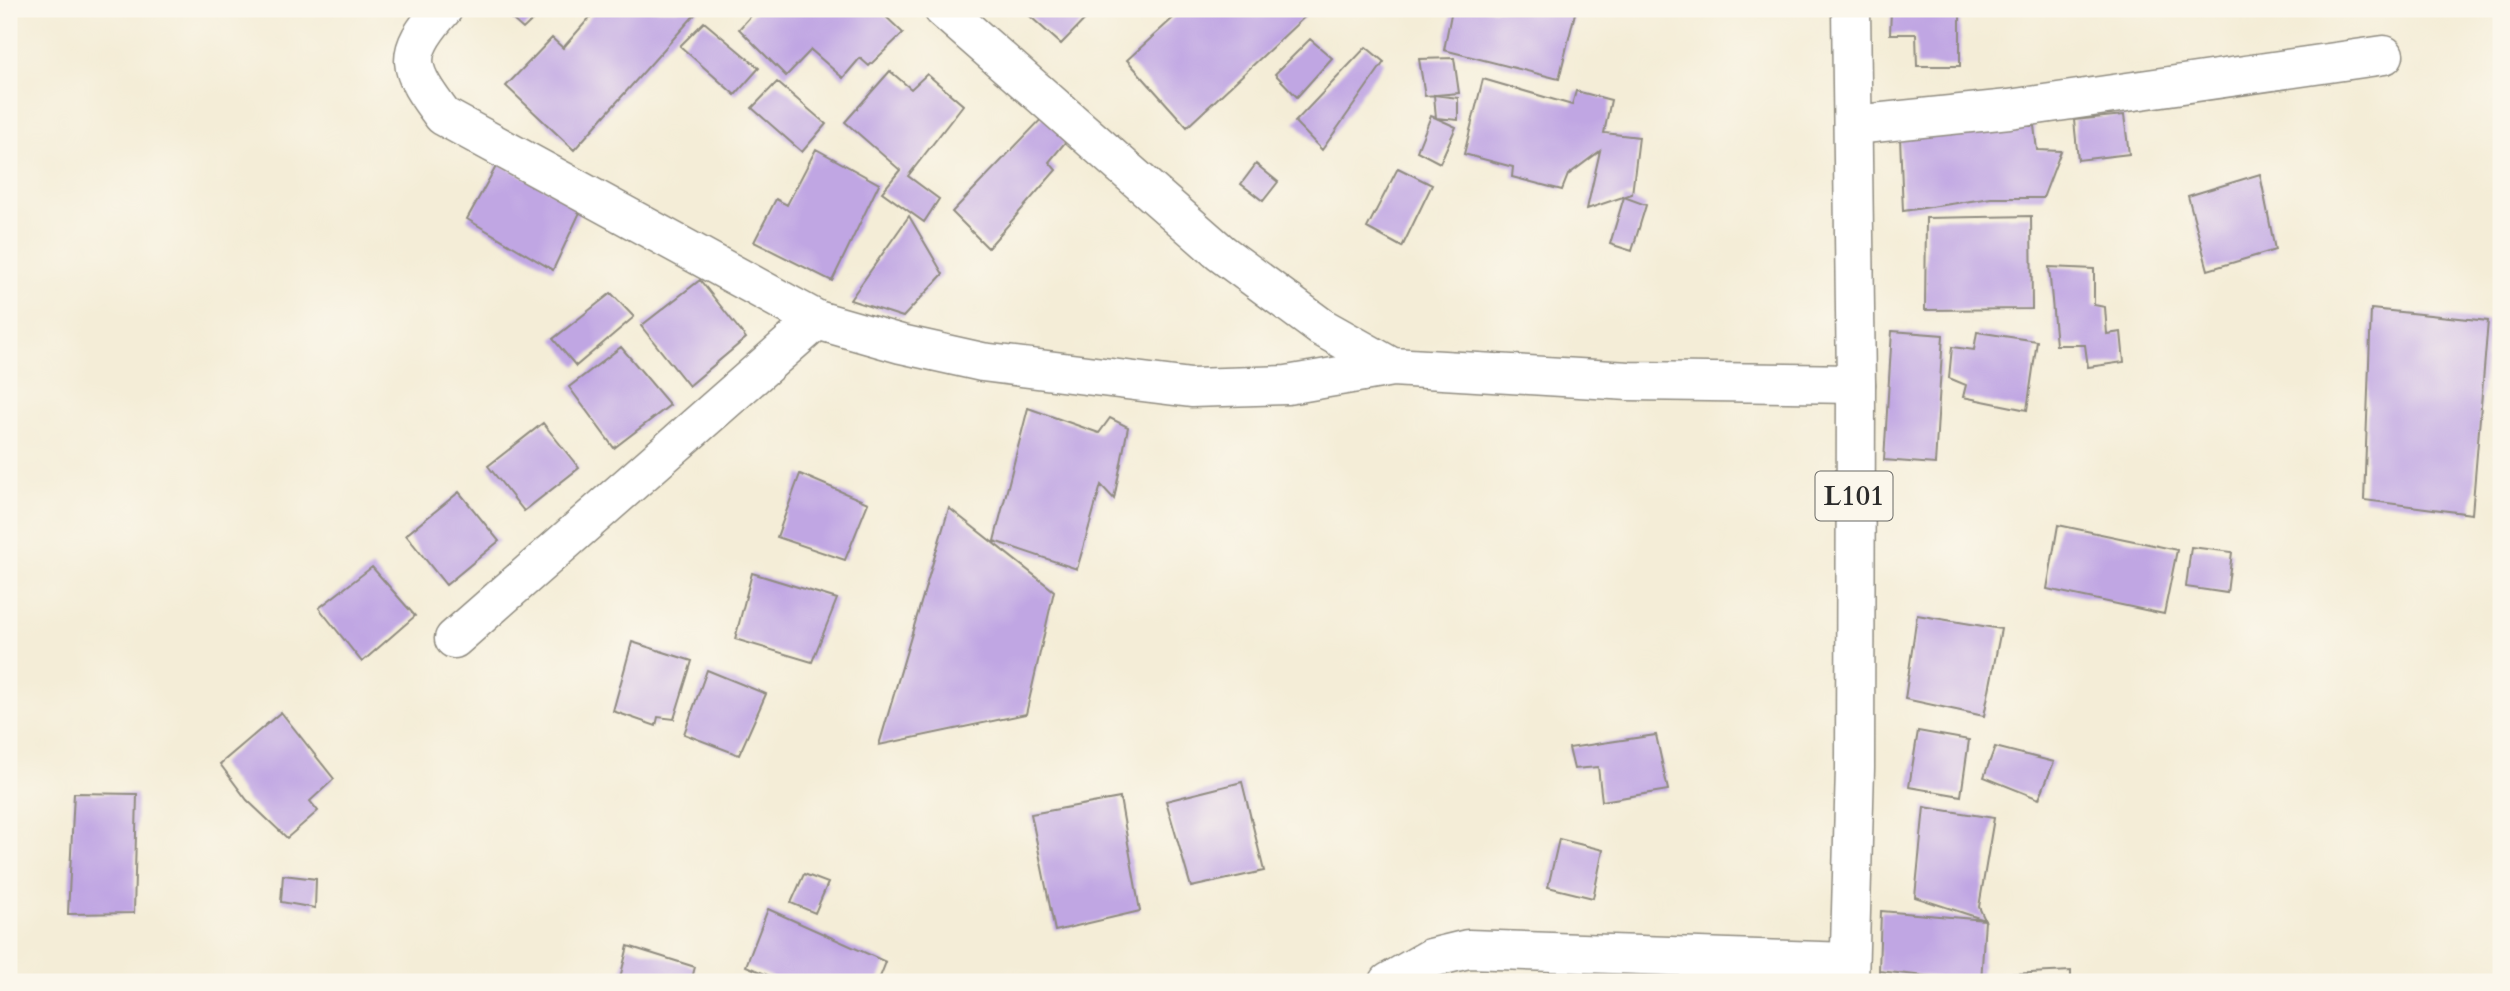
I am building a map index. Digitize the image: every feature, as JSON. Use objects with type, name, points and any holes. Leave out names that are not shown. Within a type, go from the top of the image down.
[{"type":"street","points":[[443,9],[418,39],[412,65],[420,86],[443,116],[817,320],[901,344],[982,362],[1191,388],[1287,385],[1392,367],[1629,381],[1856,384]]},
{"type":"street","points":[[943,9],[1221,253],[1321,327],[1392,367]]},
{"type":"street","name":"L101","points":[[1849,972],[1855,768],[1856,384],[1851,9]]},
{"type":"street","points":[[1854,125],[2009,109],[2384,55]]},
{"type":"street","points":[[454,639],[817,320]]},
{"type":"street","points":[[1389,982],[1432,958],[1468,949],[1849,972]]},
{"type":"building","points":[[501,9],[544,9],[523,29]]},
{"type":"building","points":[[584,9],[699,10],[574,150],[506,86],[552,38],[563,48],[592,15]]},
{"type":"building","points":[[757,9],[878,9],[903,33],[869,66],[860,58],[843,78],[811,50],[786,76],[739,29]]},
{"type":"building","points":[[1022,9],[1095,9],[1061,44]]},
{"type":"building","points":[[1183,9],[1313,9],[1187,127],[1127,60]]},
{"type":"building","points":[[1452,9],[1576,9],[1559,79],[1444,50]]},
{"type":"building","points":[[1960,9],[1960,66],[1917,66],[1916,34],[1890,34],[1891,11]]},
{"type":"building","points":[[704,22],[759,68],[735,95],[680,46]]},
{"type":"building","points":[[1310,39],[1332,58],[1297,97],[1275,74]]},
{"type":"building","points":[[1366,47],[1384,62],[1322,150],[1295,122]]},
{"type":"building","points":[[1454,58],[1459,93],[1425,96],[1419,59]]},
{"type":"building","points":[[890,71],[911,89],[927,74],[963,105],[908,176],[939,199],[924,222],[882,192],[900,170],[845,122]]},
{"type":"building","points":[[1483,79],[1572,105],[1576,91],[1611,100],[1604,133],[1639,137],[1632,194],[1587,209],[1600,151],[1568,175],[1562,190],[1512,177],[1513,167],[1464,154]]},
{"type":"building","points":[[777,82],[826,124],[802,152],[752,108]]},
{"type":"building","points":[[1434,95],[1458,98],[1458,120],[1436,118]]},
{"type":"building","points":[[1047,113],[1072,134],[1049,162],[1056,170],[988,248],[952,212]]},
{"type":"building","points":[[2124,115],[2129,154],[2078,160],[2074,120]]},
{"type":"building","points":[[1431,116],[1456,127],[1440,163],[1417,151]]},
{"type":"building","points":[[2034,126],[2037,150],[2061,151],[2043,198],[1991,198],[1903,211],[1900,137]]},
{"type":"building","points":[[816,149],[879,184],[832,281],[754,242],[776,199],[787,205]]},
{"type":"building","points":[[498,163],[582,208],[553,270],[467,219]]},
{"type":"building","points":[[1256,164],[1278,182],[1263,201],[1241,184]]},
{"type":"building","points":[[1398,168],[1432,185],[1402,247],[1367,228]]},
{"type":"building","points":[[2260,174],[2275,250],[2208,270],[2188,196]]},
{"type":"building","points":[[1624,197],[1646,205],[1632,251],[1610,244]]},
{"type":"building","points":[[909,216],[943,274],[903,317],[850,300]]},
{"type":"building","points":[[2031,216],[2032,309],[1925,310],[1926,218]]},
{"type":"building","points":[[2049,267],[2094,269],[2094,305],[2105,307],[2107,334],[2121,332],[2124,362],[2088,367],[2085,345],[2056,345]]},
{"type":"building","points":[[700,280],[746,338],[689,386],[641,326]]},
{"type":"building","points":[[611,293],[634,317],[576,366],[553,339]]},
{"type":"building","points":[[2371,309],[2488,321],[2472,514],[2364,500]]},
{"type":"building","points":[[1892,331],[1943,335],[1935,464],[1884,460]]},
{"type":"building","points":[[1977,332],[2037,341],[2027,410],[1963,397],[1966,385],[1949,378],[1952,347],[1974,350]]},
{"type":"building","points":[[621,347],[670,405],[614,448],[569,387]]},
{"type":"building","points":[[1028,408],[1099,433],[1110,418],[1128,427],[1114,499],[1101,485],[1077,569],[994,541]]},
{"type":"building","points":[[543,423],[579,468],[524,511],[488,466]]},
{"type":"building","points":[[800,474],[868,503],[845,560],[777,537]]},
{"type":"building","points":[[459,492],[499,541],[446,585],[406,535]]},
{"type":"building","points":[[949,508],[1054,591],[1026,714],[879,745]]},
{"type":"building","points":[[2058,525],[2177,550],[2164,614],[2047,589]]},
{"type":"building","points":[[2191,547],[2232,552],[2227,593],[2186,587]]},
{"type":"building","points":[[372,567],[415,616],[362,662],[319,608]]},
{"type":"building","points":[[752,573],[837,599],[812,662],[735,639]]},
{"type":"building","points":[[1917,615],[2001,629],[1984,716],[1905,699]]},
{"type":"building","points":[[632,642],[692,661],[674,719],[658,717],[656,726],[613,711]]},
{"type":"building","points":[[707,670],[766,694],[739,755],[684,734]]},
{"type":"building","points":[[281,712],[334,779],[310,801],[318,811],[287,838],[247,800],[220,764]]},
{"type":"building","points":[[1918,731],[1969,740],[1961,796],[1909,787]]},
{"type":"building","points":[[1656,735],[1668,790],[1602,801],[1598,767],[1574,769],[1569,748]]},
{"type":"building","points":[[1995,747],[2054,762],[2039,799],[1984,777]]},
{"type":"building","points":[[1242,782],[1264,871],[1191,887],[1166,801]]},
{"type":"building","points":[[74,793],[137,794],[134,913],[68,914]]},
{"type":"building","points":[[1120,798],[1140,911],[1055,931],[1031,814]]},
{"type":"building","points":[[1924,807],[1994,818],[1979,907],[1985,920],[1915,897]]},
{"type":"building","points":[[1559,839],[1603,850],[1593,898],[1548,887]]},
{"type":"building","points":[[804,874],[828,883],[815,913],[791,903]]},
{"type":"building","points":[[283,875],[316,879],[315,908],[281,902]]},
{"type":"building","points":[[768,909],[886,962],[878,982],[784,982],[746,966]]},
{"type":"building","points":[[1881,911],[1985,920],[1981,982],[1879,971]]},
{"type":"building","points":[[628,946],[695,967],[691,982],[619,982]]},
{"type":"building","points":[[2071,971],[2071,982],[1990,982],[1989,975]]}]
